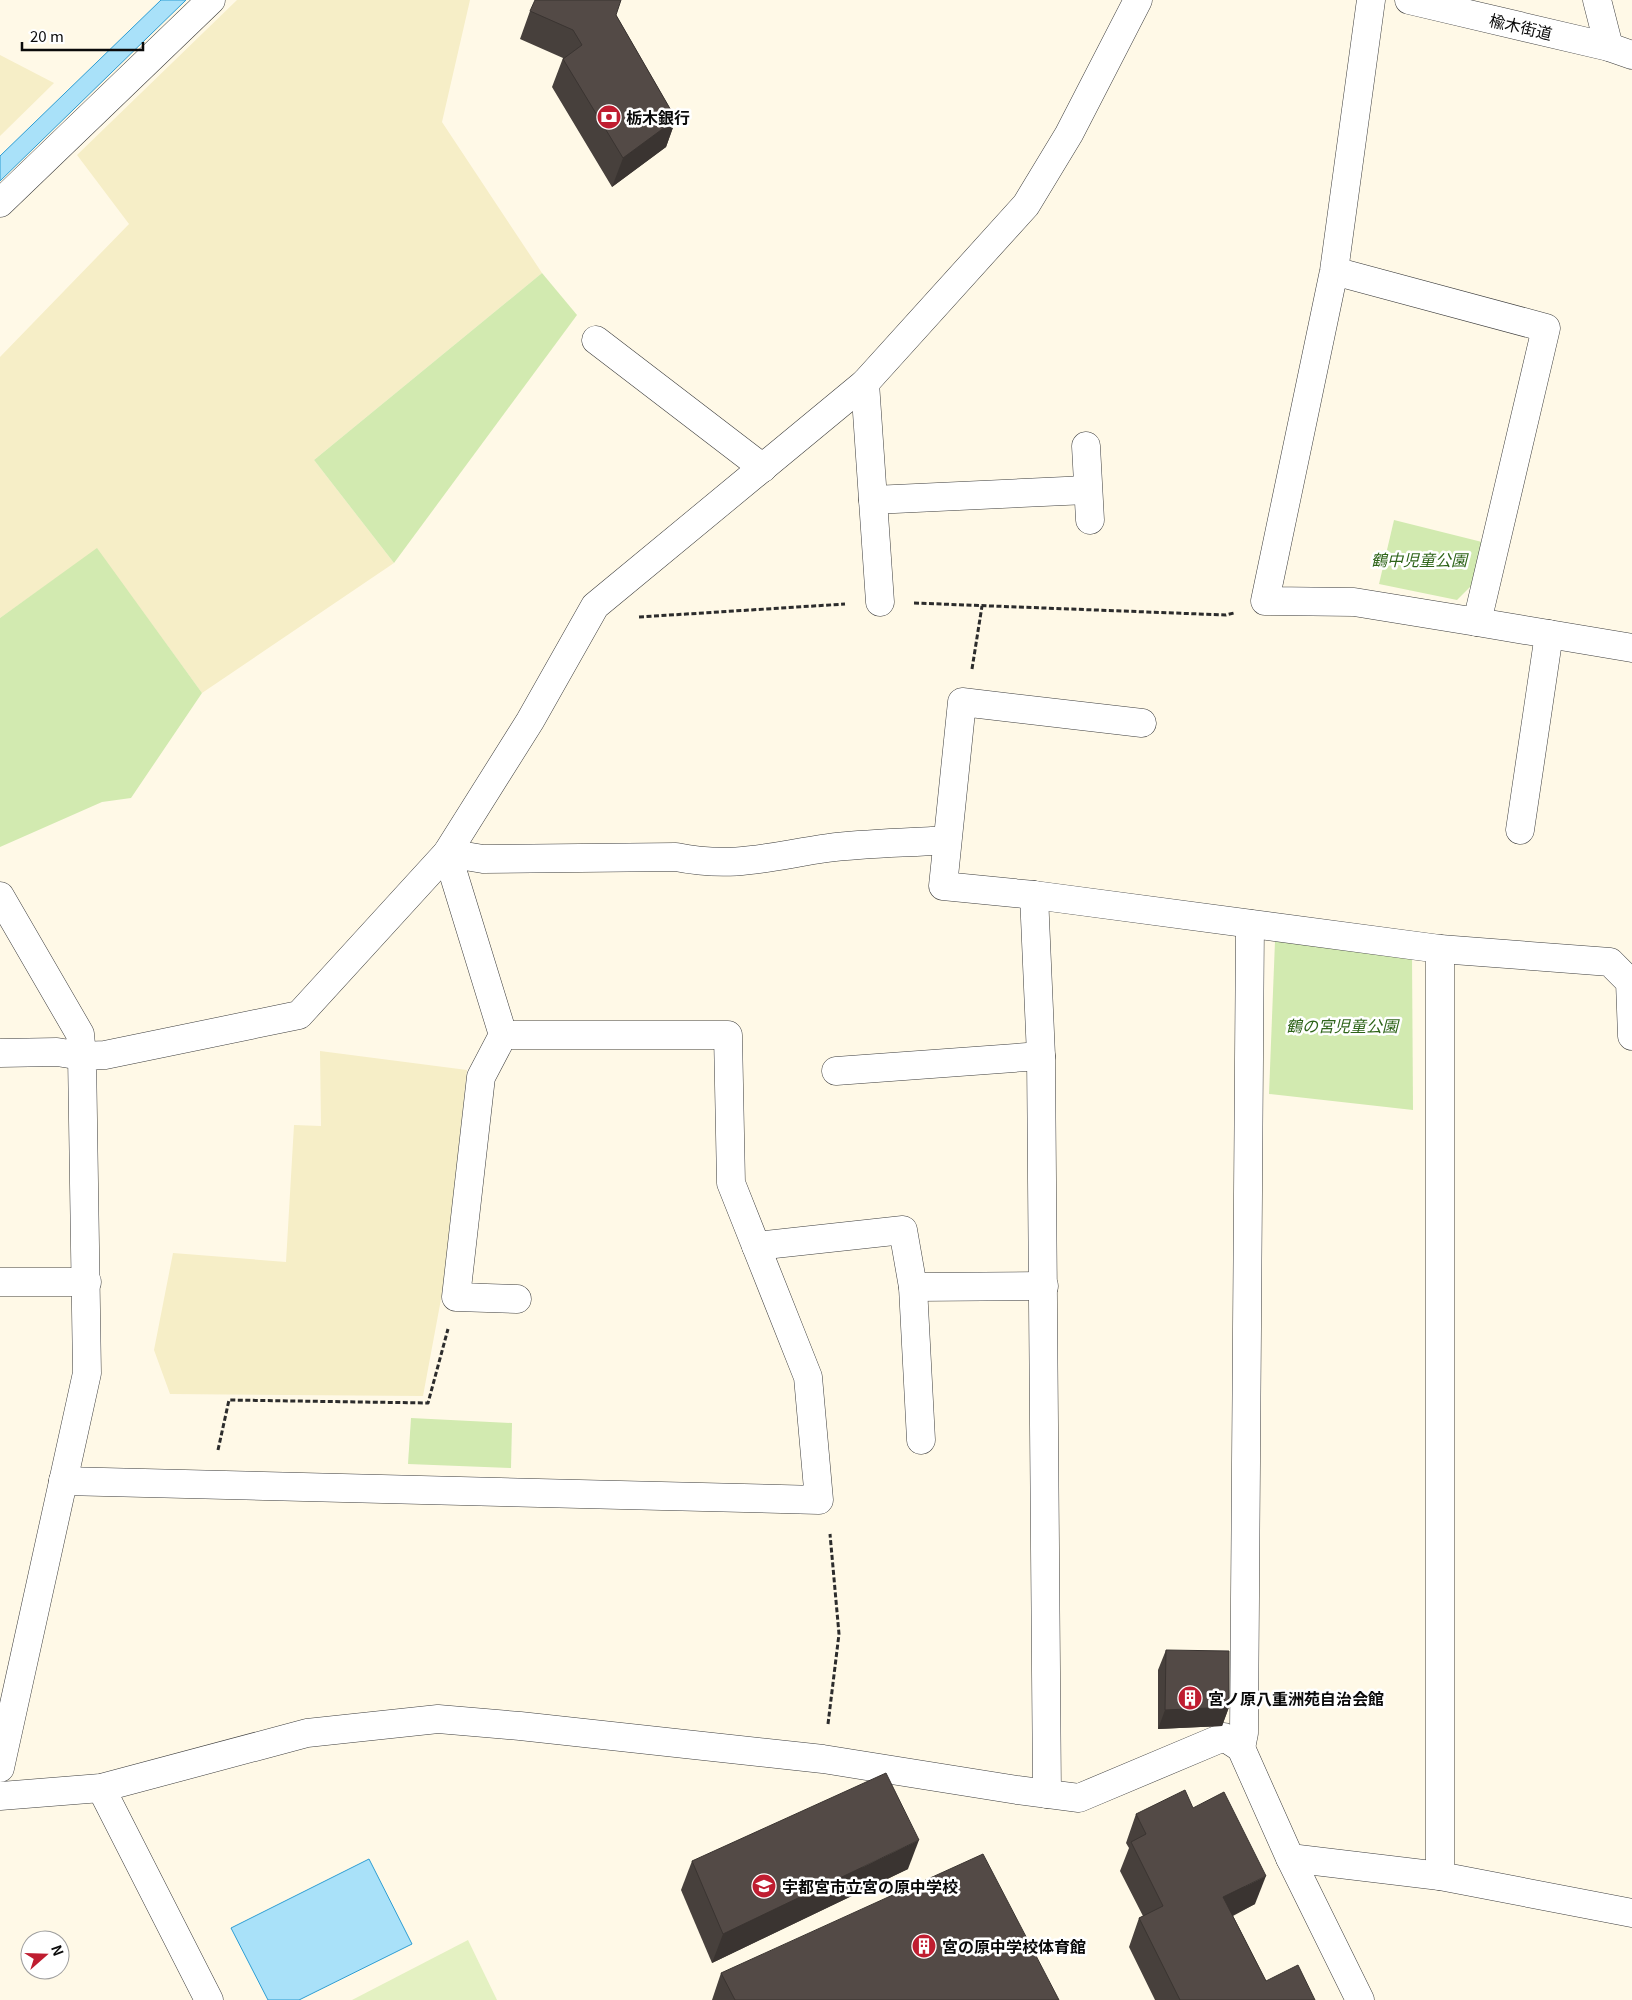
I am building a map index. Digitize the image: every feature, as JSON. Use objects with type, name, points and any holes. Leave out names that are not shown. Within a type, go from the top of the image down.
[{"type":"street","points":[[0,203],[211,0]]},
{"type":"street","points":[[0,1053],[57,1052],[82,1056],[105,1056],[299,1015],[446,853],[530,720],[595,606],[865,383],[1026,205],[1069,134],[1138,0]]},
{"type":"street","points":[[1371,0],[1334,271],[1265,601],[1354,602],[1632,648]]},
{"type":"street","name":"楡木街道","points":[[1409,0],[1620,51]]},
{"type":"street","points":[[1596,0],[1620,51]]},
{"type":"street","points":[[1334,271],[1546,328],[1477,622]]},
{"type":"street","points":[[596,340],[763,468]]},
{"type":"street","points":[[865,383],[880,602]]},
{"type":"street","points":[[1086,446],[1090,520]]},
{"type":"street","points":[[873,500],[1088,490]]},
{"type":"street","points":[[1520,830],[1549,634]]},
{"type":"street","points":[[1142,723],[962,702],[942,886],[1034,895],[1440,950],[1610,962],[1630,982],[1632,1036]]},
{"type":"street","points":[[446,853],[483,858],[676,857],[703,862],[747,863],[829,848],[947,840]]},
{"type":"street","points":[[446,853],[503,1035],[481,1077],[456,1297],[518,1299]]},
{"type":"street","points":[[1034,895],[1041,1056],[1047,1794]]},
{"type":"street","points":[[0,896],[80,1034],[88,1373],[0,1768]]},
{"type":"street","points":[[1250,924],[1244,1723],[1241,1748],[1290,1858],[1360,2000]]},
{"type":"street","points":[[1440,950],[1440,1876]]},
{"type":"street","points":[[63,1481],[819,1500],[808,1377],[731,1184],[728,1035],[503,1035]]},
{"type":"street","points":[[836,1071],[1041,1056]]},
{"type":"street","points":[[756,1246],[903,1230],[913,1287],[921,1440]]},
{"type":"street","points":[[0,1282],[87,1282]]},
{"type":"street","points":[[913,1287],[1044,1286]]},
{"type":"street","points":[[0,1796],[101,1788],[307,1733],[438,1719],[530,1727],[823,1759],[1079,1798],[1224,1737],[1241,1748]]},
{"type":"street","points":[[101,1788],[209,2000]]},
{"type":"street","points":[[1290,1858],[1440,1876],[1632,1912]]},
{"type":"path","points":[[586,620],[880,602],[1226,615],[1248,611],[1265,601]]},
{"type":"path","points":[[967,702],[982,606]]},
{"type":"path","points":[[210,1485],[229,1400],[428,1403],[456,1297]]},
{"type":"path","points":[[819,1500],[828,1512],[839,1634],[823,1759]]},
{"type":"shaded area","points":[[237,0],[470,0],[442,122],[542,273],[314,460],[394,563],[202,693],[97,549],[0,618],[0,357],[129,224],[77,155]]},
{"type":"shaded area","points":[[0,55],[54,83],[0,136]]},
{"type":"shaded area","points":[[320,1051],[467,1070],[444,1283],[423,1396],[170,1394],[154,1350],[173,1253],[286,1262],[294,1125],[321,1126]]},
{"type":"green space","points":[[542,273],[577,315],[394,563],[314,460]]},
{"type":"green space","name":"鶴中児童公園","points":[[1394,520],[1482,542],[1472,585],[1457,600],[1379,584]]},
{"type":"green space","points":[[97,548],[202,693],[131,798],[102,802],[0,847],[0,618]]},
{"type":"green space","name":"鶴の宮児童公園","points":[[1275,941],[1412,955],[1413,1110],[1269,1094]]},
{"type":"green space","points":[[411,1418],[512,1423],[511,1468],[408,1464]]},
{"type":"green space","points":[[468,1940],[497,2000],[352,2000]]},
{"type":"water","points":[[161,0],[186,0],[0,181],[0,156]]},
{"type":"water","points":[[369,1859],[412,1944],[299,2000],[268,2000],[231,1928]]},
{"type":"building","points":[[535,0],[621,0],[616,15],[676,119],[623,158],[563,59],[582,45],[573,30],[530,11]]},
{"type":"building","points":[[1166,1650],[1229,1651],[1229,1707],[1165,1710]]},
{"type":"building","points":[[886,1773],[919,1840],[723,1934],[692,1861]]},
{"type":"building","points":[[1185,1790],[1193,1808],[1224,1792],[1266,1876],[1223,1897],[1266,1981],[1298,1965],[1315,2000],[1180,2000],[1139,1918],[1163,1906],[1131,1842],[1146,1834],[1136,1814]]},
{"type":"building","points":[[983,1854],[1059,2000],[735,2000],[721,1973]]},
{"type":"place","name":"栃木銀行","points":[[609,117]]},
{"type":"place","name":"宮ノ原八重洲苑自治会館","points":[[1190,1698]]},
{"type":"place","name":"宇都宮市立宮の原中学校","points":[[764,1886]]},
{"type":"place","name":"宮の原中学校体育館","points":[[924,1946]]}]
